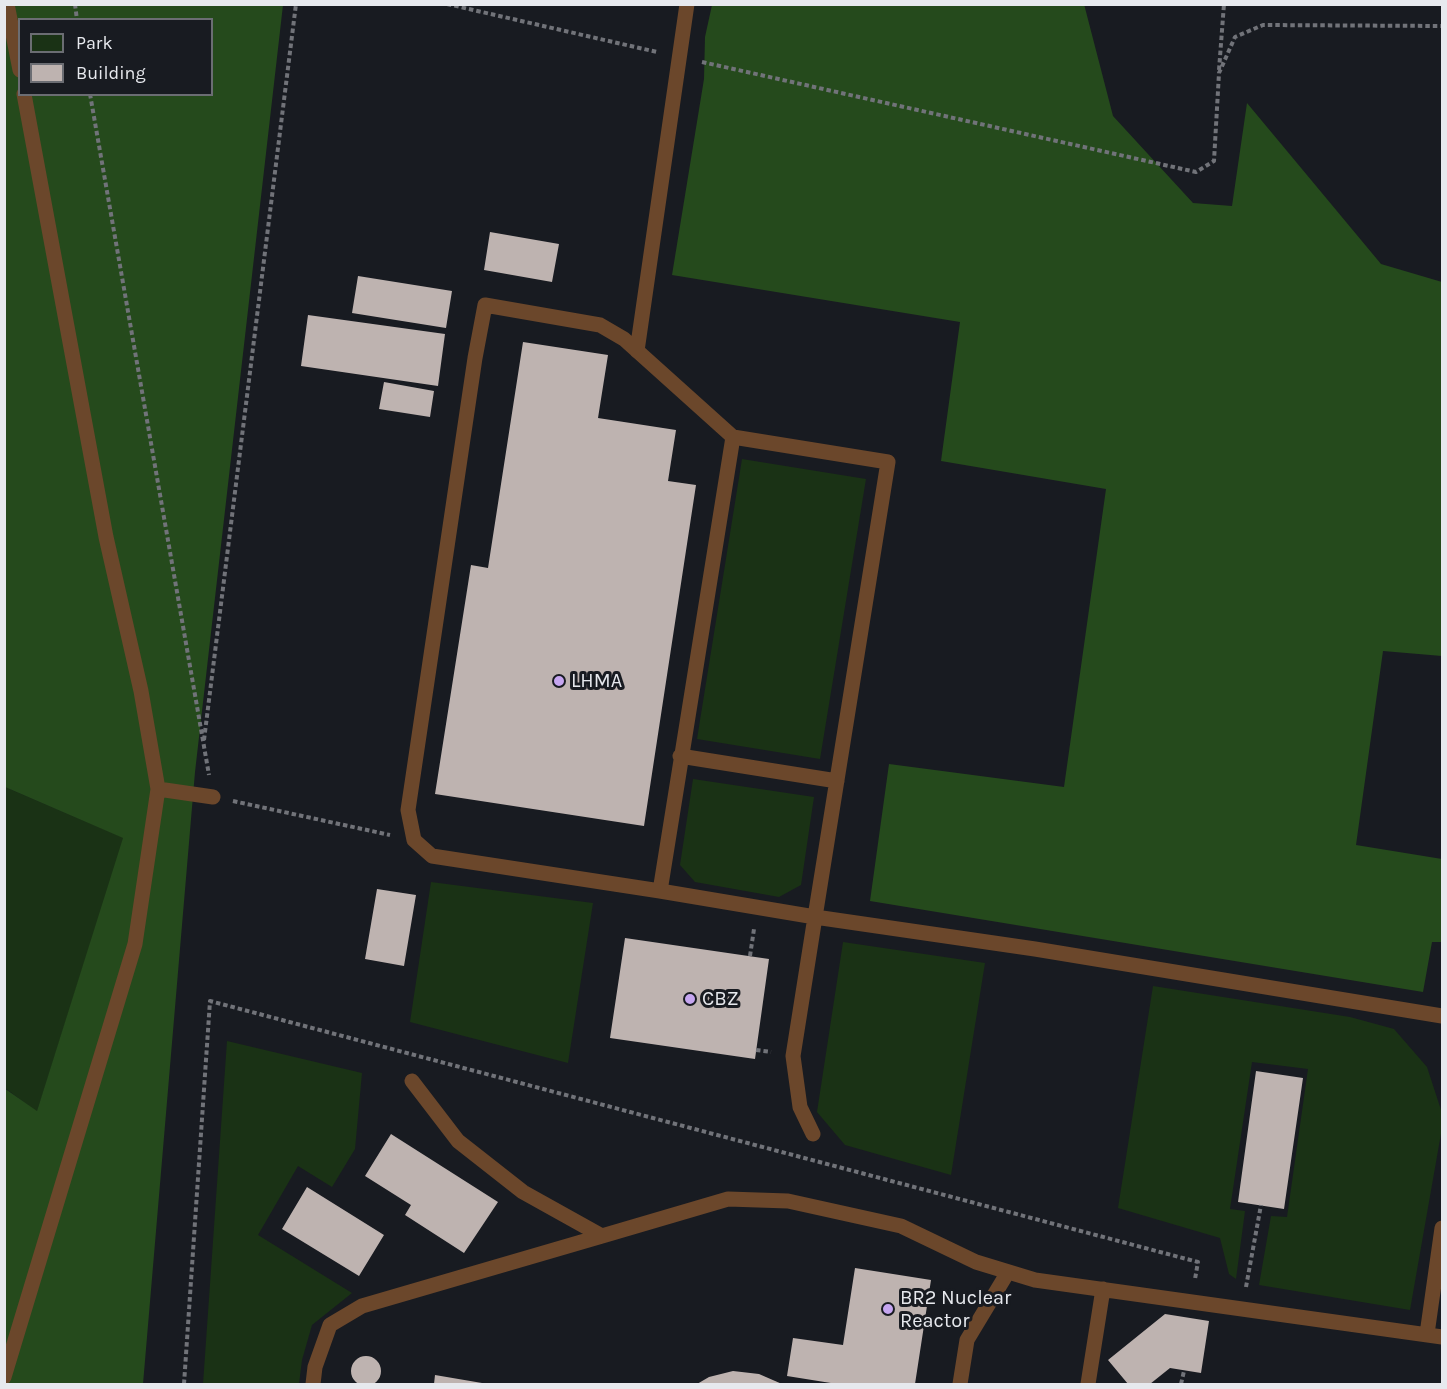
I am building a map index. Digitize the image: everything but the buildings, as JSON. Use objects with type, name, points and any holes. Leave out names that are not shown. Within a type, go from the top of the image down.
[{"type":"lane","points":[[7,4],[18,60]]},
{"type":"lane","points":[[637,351],[687,4]]},
{"type":"lane","points":[[4,1377],[135,944],[158,789],[141,691],[106,537],[24,96]]},
{"type":"lane","points":[[813,1134],[800,1107],[793,1056],[815,917],[888,462],[733,437],[624,339],[600,325],[485,305],[408,810],[414,840],[432,856],[815,917],[1035,949],[1443,1016]]},
{"type":"lane","points":[[660,891],[733,437]]},
{"type":"lane","points":[[680,756],[837,781]]},
{"type":"lane","points":[[158,789],[213,797]]},
{"type":"lane","points":[[412,1081],[458,1142],[523,1192],[602,1236]]},
{"type":"lane","points":[[313,1384],[315,1367],[330,1325],[362,1306],[728,1199],[788,1202],[901,1226],[976,1262],[1035,1280],[1435,1336],[1443,1228]]},
{"type":"lane","points":[[960,1384],[967,1340],[1008,1272]]},
{"type":"lane","points":[[1088,1384],[1103,1289]]},
{"type":"path","points":[[204,744],[296,4]]},
{"type":"path","points":[[447,4],[1196,172],[1214,161],[1224,4]]},
{"type":"path","points":[[1219,73],[1235,37],[1263,25],[1443,26]]},
{"type":"path","points":[[90,96],[213,797],[414,840]]},
{"type":"path","points":[[184,1384],[210,1001],[1198,1262],[1191,1302]]},
{"type":"path","points":[[1241,1310],[1261,1205]]},
{"type":"path","points":[[1181,1384],[1184,1371]]},
{"type":"green space","points":[[1084,4],[1113,116],[1193,203],[1232,206],[1247,103],[1381,264],[1442,282],[1442,656],[1383,651],[1356,845],[1442,859],[1442,942],[1432,942],[1423,992],[870,901],[889,764],[1064,787],[1106,489],[941,461],[960,322],[672,275],[704,79],[705,37],[712,5]]},
{"type":"green space","points":[[5,5],[283,5],[195,772],[143,1384],[5,1384],[4,1088],[37,1111],[123,838],[5,787]]},
{"type":"green space","points":[[742,459],[866,479],[820,759],[697,739]]},
{"type":"green space","points":[[693,779],[814,797],[801,885],[779,897],[695,882],[680,865]]},
{"type":"green space","points":[[5,787],[124,838],[37,1112],[5,1088]]},
{"type":"green space","points":[[431,882],[593,903],[568,1063],[410,1022]]},
{"type":"green space","points":[[843,942],[985,963],[951,1175],[845,1145],[817,1112]]},
{"type":"green space","points":[[1153,986],[1350,1017],[1394,1029],[1427,1067],[1442,1113],[1442,1128],[1410,1310],[1259,1285],[1271,1216],[1287,1217],[1308,1069],[1252,1062],[1230,1209],[1245,1211],[1236,1279],[1229,1274],[1220,1238],[1118,1208]]},
{"type":"green space","points":[[227,1041],[362,1073],[355,1149],[332,1187],[298,1166],[258,1235],[352,1293],[312,1325],[302,1360],[299,1384],[203,1384]]},
{"type":"place","name":"LHMA","points":[[559,681]]},
{"type":"place","name":"CBZ","points":[[690,999]]},
{"type":"place","name":"BR2 Nuclear Reactor","points":[[888,1309]]}]
